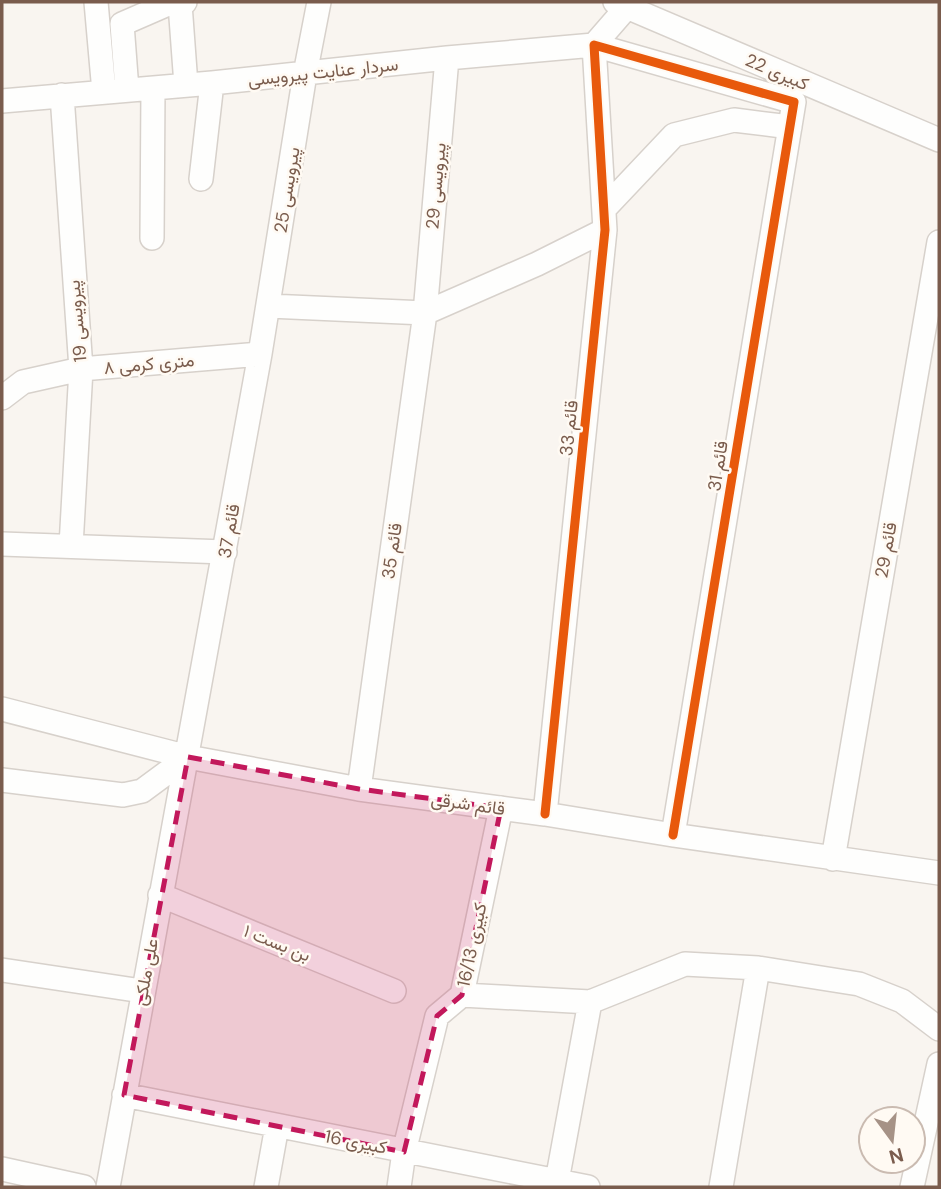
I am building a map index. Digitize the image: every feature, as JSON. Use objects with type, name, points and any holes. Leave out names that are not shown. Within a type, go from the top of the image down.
[{"type":"street","points":[[96,2],[115,91]]},
{"type":"street","name":"پیرویسی 25","points":[[269,306],[305,74],[319,2]]},
{"type":"street","points":[[115,91],[122,24],[169,4],[183,3],[186,85]]},
{"type":"street","points":[[594,46],[621,4]]},
{"type":"street","name":"کبیری 22","points":[[621,4],[939,140]]},
{"type":"street","name":"سردار عنایت پیرویسی","points":[[2,101],[594,46]]},
{"type":"street","name":"قائم 31","points":[[594,46],[794,102],[673,835]]},
{"type":"street","name":"قائم 33","points":[[545,814],[605,219],[594,46]]},
{"type":"street","name":"پیرویسی 29","points":[[425,313],[447,58]]},
{"type":"street","points":[[201,179],[212,83]]},
{"type":"street","points":[[152,238],[153,88]]},
{"type":"street","name":"پیرویسی 19","points":[[62,95],[81,369],[71,546]]},
{"type":"street","points":[[269,306],[425,313],[537,264],[605,219],[674,135],[734,120],[790,127]]},
{"type":"street","name":"قائم 29","points":[[833,859],[939,242]]},
{"type":"street","name":"قائم 37","points":[[188,757],[269,306]]},
{"type":"street","name":"قائم 35","points":[[359,789],[425,313]]},
{"type":"street","name":"۸ متری کرمی","points":[[2,398],[23,382],[81,369],[260,354]]},
{"type":"street","points":[[2,544],[225,552]]},
{"type":"street","name":"قائم شرقی","points":[[2,709],[188,757],[359,789],[939,873]]},
{"type":"street","points":[[2,780],[123,795],[142,790],[188,757]]},
{"type":"street","name":"علی ملکی","points":[[108,1187],[160,895],[188,757]]},
{"type":"street","name":"کبیری 16/13","points":[[399,1187],[404,1152],[438,1016],[462,995],[501,808]]},
{"type":"street","name":"بن بست ۱","points":[[160,895],[394,991]]},
{"type":"street","points":[[462,995],[590,1002],[685,964],[758,968],[859,985],[902,1002],[939,1029]]},
{"type":"street","points":[[721,1187],[758,968]]},
{"type":"street","points":[[2,970],[142,992]]},
{"type":"street","points":[[557,1181],[590,1002]]},
{"type":"street","points":[[912,1187],[939,1064]]},
{"type":"street","name":"کبیری 16","points":[[124,1095],[588,1187]]},
{"type":"street","points":[[266,1187],[277,1126]]},
{"type":"street","points":[[2,1169],[84,1187]]},
{"type":"highlighted area","points":[[188,757],[359,789],[501,808],[462,995],[437,1016],[404,1152],[124,1095]]},
{"type":"cycle path","points":[[545,814],[605,230],[594,45],[794,102],[673,835]]}]
